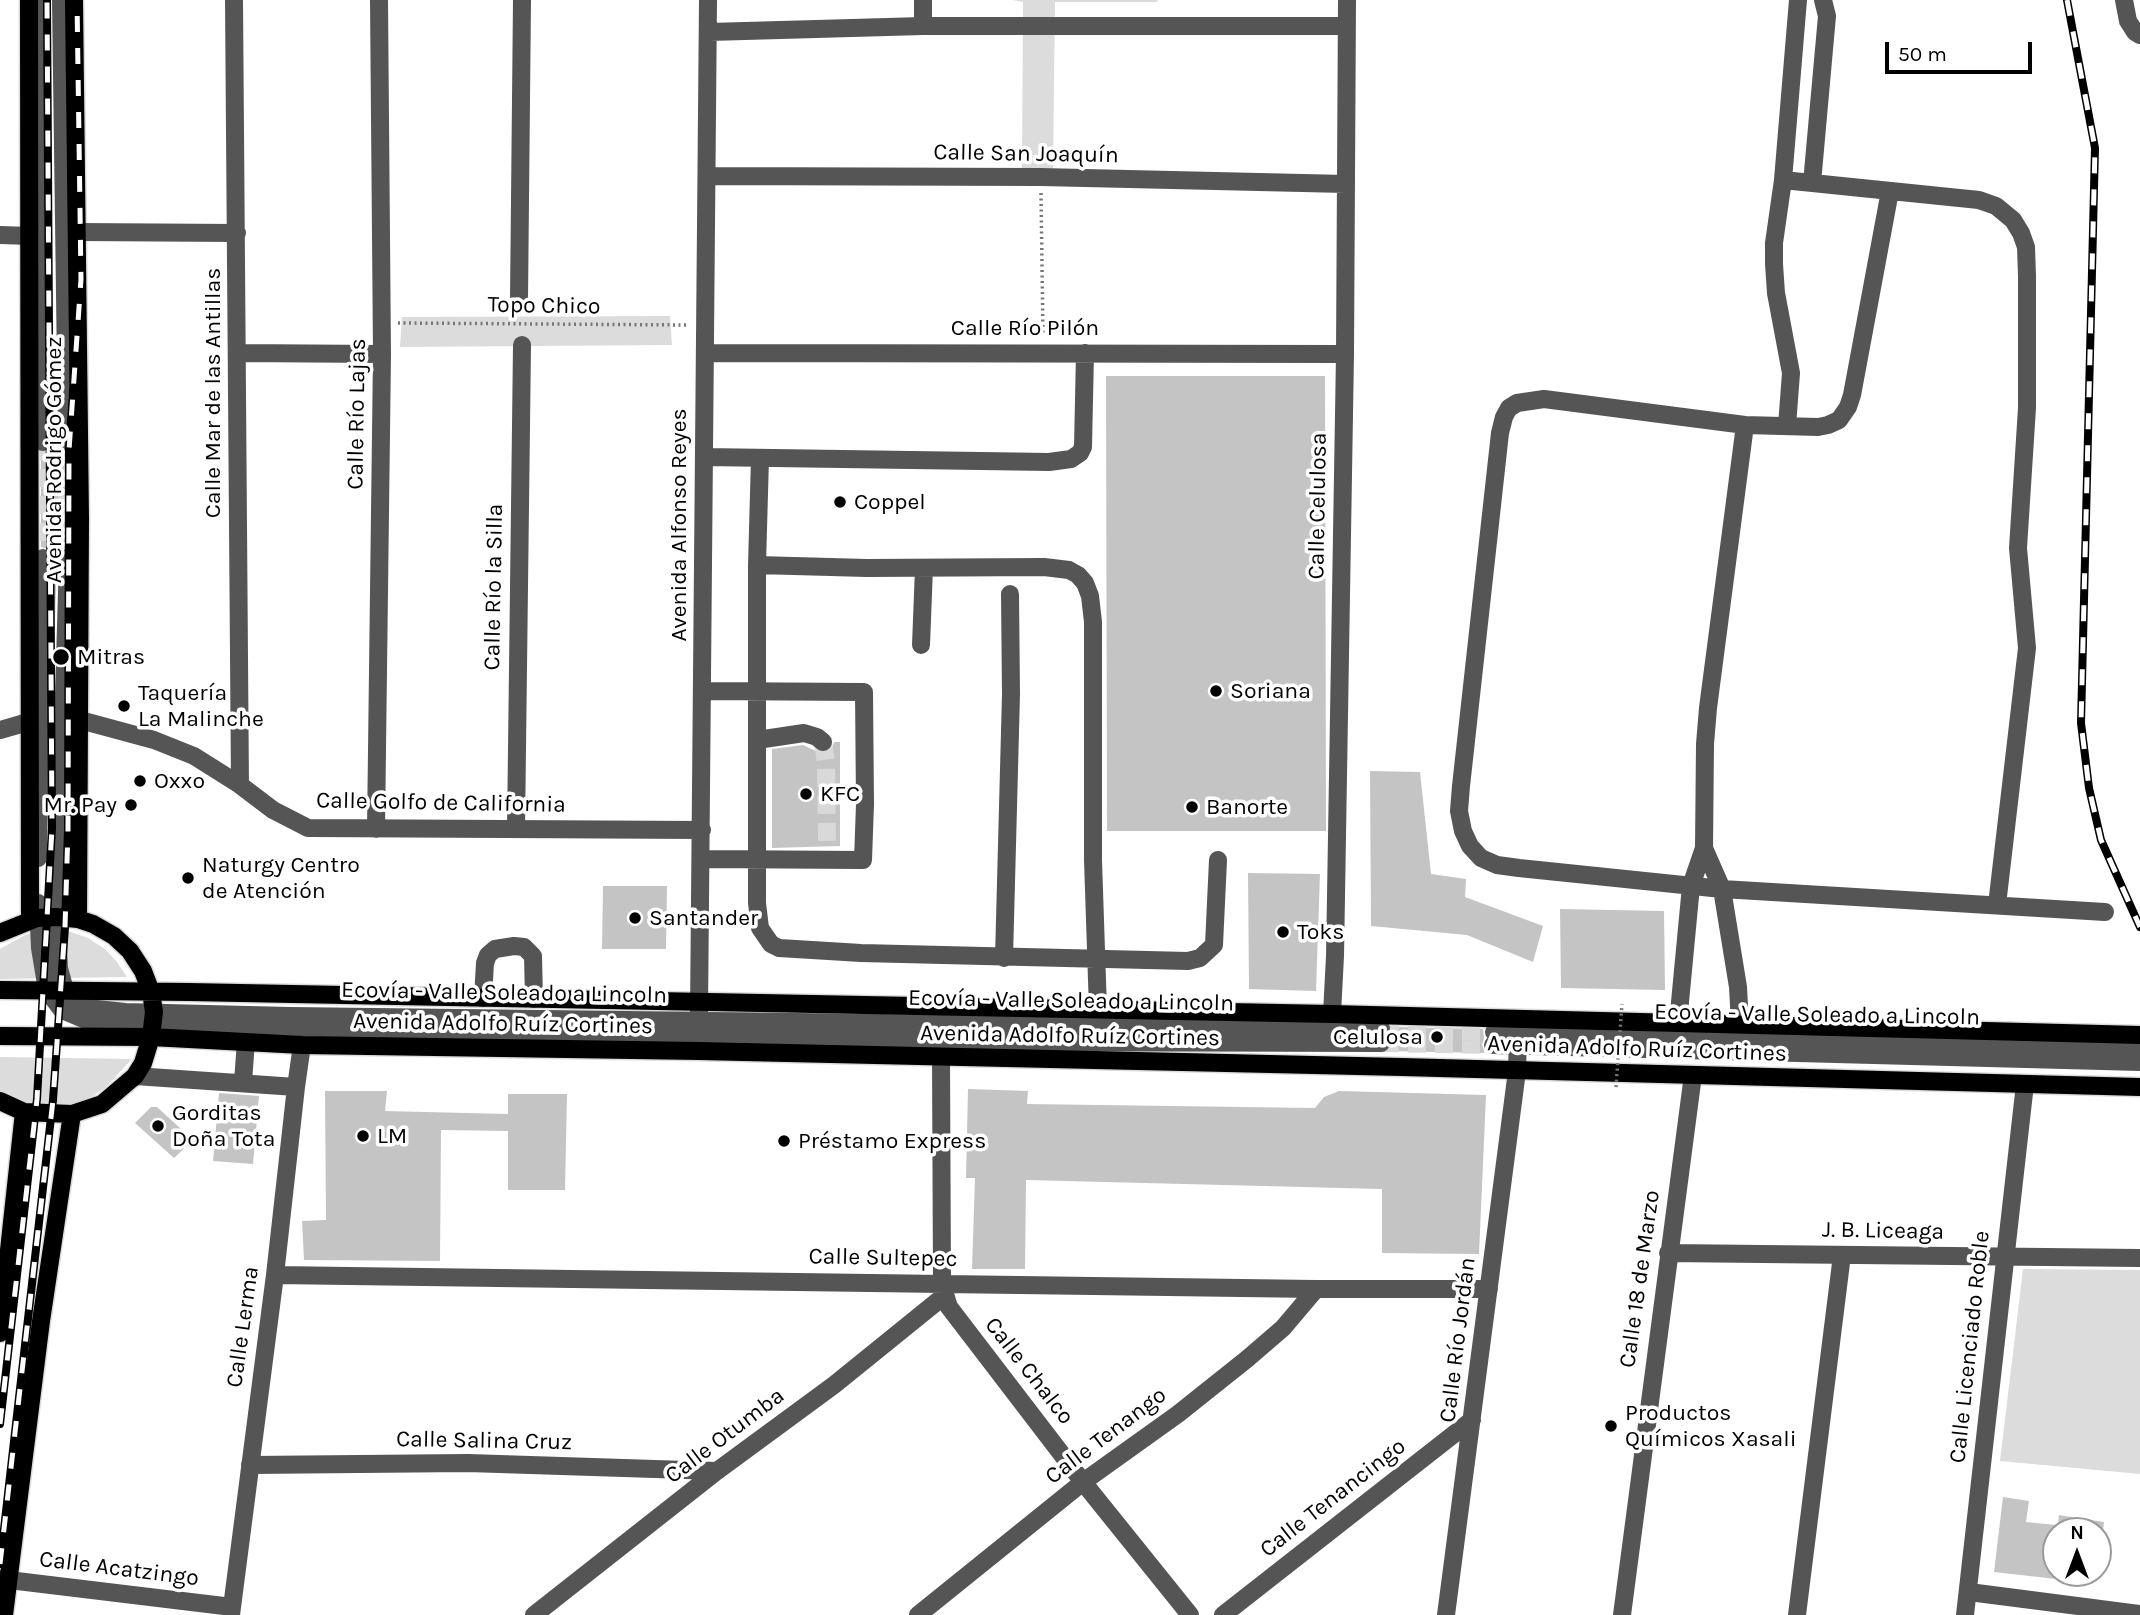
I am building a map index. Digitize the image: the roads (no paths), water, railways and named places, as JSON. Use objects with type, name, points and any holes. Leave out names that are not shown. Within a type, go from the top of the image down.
[{"type":"main road","name":"Avenida Rodrigo Gómez","points":[[29,0],[28,722],[33,918]]},
{"type":"main road","name":"Avenida Rodrigo Gómez","points":[[74,0],[80,720],[78,919]]},
{"type":"main road","points":[[0,933],[33,918],[56,917],[78,919],[114,936],[130,951],[143,971],[152,992],[153,1025],[143,1063],[135,1076],[102,1104],[72,1114],[24,1112],[0,1101]]},
{"type":"main road","name":"Avenida Adolfo Ruíz Cortines","points":[[0,990],[534,999],[699,1027],[941,1058],[1388,1066],[2140,1087]]},
{"type":"main road","name":"Avenida Adolfo Ruíz Cortines","points":[[0,1036],[153,1025],[246,1041],[302,1045],[1098,1010],[1332,1014],[1519,1032],[1678,1023],[2140,1035]]},
{"type":"main road","points":[[0,1333],[24,1112]]},
{"type":"main road","points":[[4,1615],[4,1580],[72,1114]]},
{"type":"street","points":[[40,0],[43,442]]},
{"type":"street","points":[[61,0],[67,442]]},
{"type":"street","name":"Calle Mar de las Antillas","points":[[234,0],[240,785]]},
{"type":"street","name":"Calle Río Lajas","points":[[376,829],[382,354],[379,0]]},
{"type":"street","points":[[519,300],[522,0]]},
{"type":"street","name":"Avenida Alfonso Reyes","points":[[699,1027],[708,0]]},
{"type":"street","points":[[923,0],[923,26]]},
{"type":"street","name":"Calle Celulosa","points":[[1332,1014],[1345,354],[1347,0]]},
{"type":"street","points":[[1787,426],[1791,373],[1776,293],[1774,243],[1783,180],[1798,0]]},
{"type":"street","points":[[1812,183],[1827,16],[1823,0]]},
{"type":"street","points":[[2124,0],[2128,21],[2140,35]]},
{"type":"street","points":[[709,32],[923,26],[1347,26]]},
{"type":"street","name":"Calle San Joaquín","points":[[706,176],[1041,177],[1346,184]]},
{"type":"street","points":[[1783,180],[1967,198],[1996,206],[2014,220],[2026,247],[2027,384],[2018,548],[2026,648],[1997,905]]},
{"type":"street","points":[[1890,191],[1848,407],[1839,420],[1828,425],[1745,425],[1531,400],[1517,402],[1509,408],[1500,433],[1461,786],[1459,811],[1463,831],[1470,846],[1481,858],[1497,865],[1692,886],[2105,912]]},
{"type":"street","points":[[76,232],[237,233]]},
{"type":"street","points":[[0,235],[30,236]]},
{"type":"street","name":"Calle Río la Silla","points":[[516,829],[522,345]]},
{"type":"street","points":[[237,353],[382,354]]},
{"type":"street","name":"Calle Río Pilón","points":[[705,353],[1345,354]]},
{"type":"street","points":[[704,457],[1049,462],[1071,459],[1080,453],[1083,447],[1084,353]]},
{"type":"street","points":[[1678,1023],[1692,886],[1704,848],[1708,708],[1745,425]]},
{"type":"street","points":[[760,457],[757,565],[757,903],[760,928],[764,937],[779,948],[1004,958],[1188,961],[1200,958],[1214,944],[1218,860]]},
{"type":"street","points":[[43,558],[33,918],[56,990]]},
{"type":"street","points":[[56,990],[59,968],[56,917],[61,838],[68,558]]},
{"type":"street","points":[[757,565],[1059,568],[1078,575],[1085,583],[1090,596],[1093,622],[1093,860],[1098,1010]]},
{"type":"street","points":[[922,645],[924,568]]},
{"type":"street","points":[[1004,958],[1011,694],[1010,594]]},
{"type":"street","points":[[701,859],[758,860],[827,853],[863,860],[865,804],[864,692],[703,691]]},
{"type":"street","name":"Calle Golfo de California","points":[[80,720],[155,740],[194,756],[273,810],[308,828],[702,830]]},
{"type":"street","points":[[0,730],[28,722]]},
{"type":"street","points":[[757,740],[804,733],[823,742]]},
{"type":"street","points":[[1704,848],[1722,888],[1738,987],[1740,1024]]},
{"type":"street","points":[[483,998],[488,955],[495,949],[514,946],[524,947],[533,956],[534,999]]},
{"type":"street","name":"Ecovía - Valle Soleado a Lincoln","points":[[56,990],[62,1010],[85,1021],[153,1025],[1088,1027],[1381,1036]]},
{"type":"street","points":[[1494,1038],[1519,1032],[2140,1062]]},
{"type":"street","name":"Ecovía - Valle Soleado a Lincoln","points":[[1519,1032],[2140,1048]]},
{"type":"street","name":"Calle Río Jordán","points":[[1446,1615],[1517,1071],[1519,1032]]},
{"type":"street","points":[[243,1082],[246,1041]]},
{"type":"street","name":"Calle Lerma","points":[[231,1611],[302,1045]]},
{"type":"street","points":[[941,1058],[943,1290]]},
{"type":"street","name":"Calle 18 de Marzo","points":[[1622,1615],[1693,1075]]},
{"type":"street","points":[[135,1076],[296,1087]]},
{"type":"street","name":"Calle Licenciado Roble","points":[[1965,1615],[2025,1084]]},
{"type":"street","name":"J. B. Liceaga","points":[[1668,1253],[2140,1258]]},
{"type":"street","points":[[1797,1615],[1842,1255]]},
{"type":"street","name":"Calle Sultepec","points":[[275,1275],[943,1290],[1489,1289]]},
{"type":"street","name":"Calle Tenango","points":[[918,1615],[1083,1482],[1178,1414],[1247,1360],[1283,1328],[1316,1289]]},
{"type":"street","name":"Calle Otumba","points":[[534,1615],[717,1471],[834,1385],[943,1290]]},
{"type":"street","name":"Calle Chalco","points":[[943,1290],[949,1307],[971,1337],[1190,1615]]},
{"type":"street","name":"Calle Tenancingo","points":[[1223,1615],[1472,1420]]},
{"type":"street","name":"Calle Salina Cruz","points":[[250,1465],[468,1463],[717,1471]]},
{"type":"street","name":"Calle Acatzingo","points":[[4,1580],[231,1611]]},
{"type":"street","points":[[1969,1592],[2140,1614]]},
{"type":"tunnel","points":[[43,442],[43,558]]},
{"type":"tunnel","points":[[67,442],[68,558]]},
{"type":"tunnel","points":[[823,742],[826,763],[827,846]]},
{"type":"tunnel","points":[[1381,1029],[1494,1032]]},
{"type":"tunnel","points":[[1381,1043],[1493,1045]]},
{"type":"railway","points":[[0,1424],[37,1099],[52,828],[47,0]]},
{"type":"railway","points":[[0,1564],[53,1100],[65,927],[68,829],[69,450],[81,279],[77,0]]},
{"type":"railway","points":[[2067,0],[2095,148],[2081,723],[2089,788],[2101,840],[2140,927]]},
{"type":"place","name":"Coppel","points":[[840,502]]},
{"type":"place","name":"Mitras","points":[[61,657]]},
{"type":"place","name":"Soriana","points":[[1216,691]]},
{"type":"place","name":"Taquería La Malinche","points":[[124,706]]},
{"type":"place","name":"Oxxo","points":[[140,781]]},
{"type":"place","name":"KFC","points":[[806,794]]},
{"type":"place","name":"Mr. Pay","points":[[131,805]]},
{"type":"place","name":"Banorte","points":[[1192,807]]},
{"type":"place","name":"Naturgy Centro de Atención","points":[[188,878]]},
{"type":"place","name":"Santander","points":[[635,918]]},
{"type":"place","name":"Toks","points":[[1283,932]]},
{"type":"place","name":"Celulosa","points":[[1437,1037]]},
{"type":"place","name":"Gorditas Doña Tota","points":[[158,1126]]},
{"type":"place","name":"LM","points":[[363,1136]]},
{"type":"place","name":"Préstamo Express","points":[[784,1141]]},
{"type":"place","name":"Productos Químicos Xasali","points":[[1611,1426]]}]
